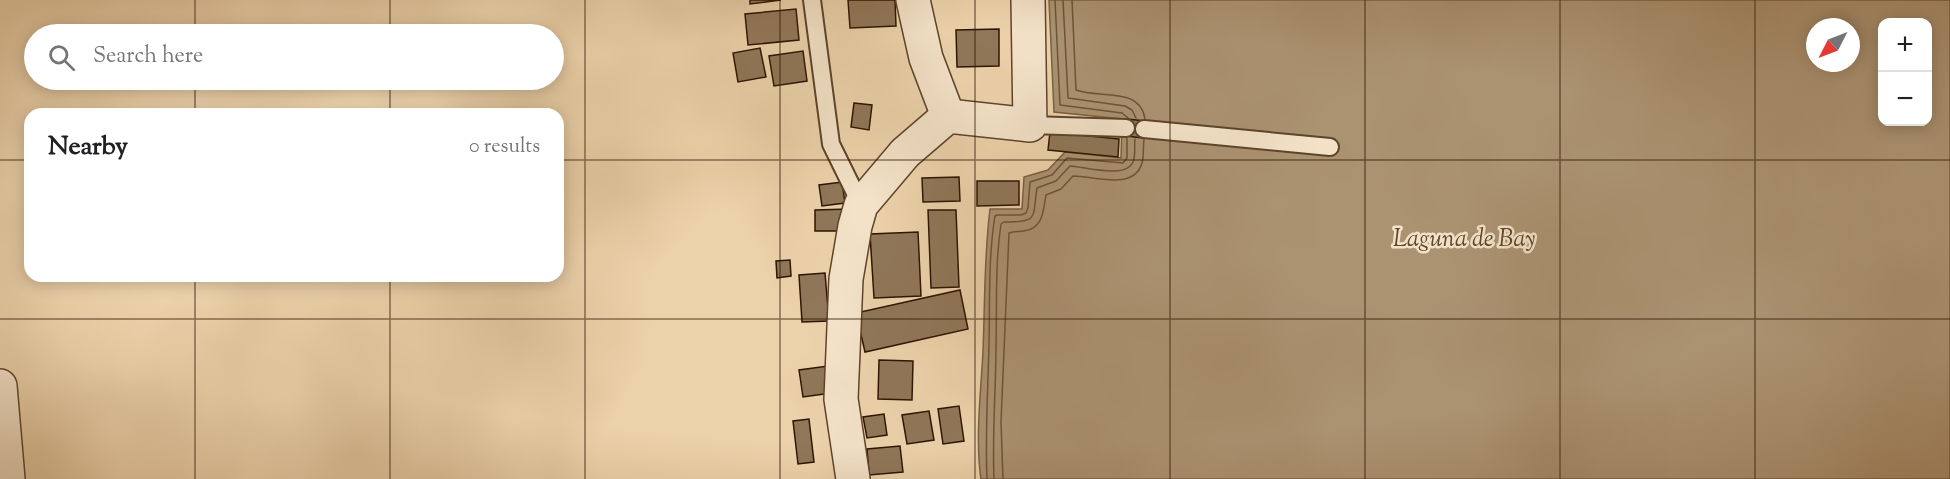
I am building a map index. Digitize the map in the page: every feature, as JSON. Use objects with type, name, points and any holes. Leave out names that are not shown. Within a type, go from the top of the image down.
[{"type":"street","points":[[913,0],[926,58],[948,116]]},
{"type":"street","points":[[853,479],[841,399],[843,321],[846,279],[861,205],[905,153],[948,116],[1030,125],[1028,0]]},
{"type":"street","points":[[0,386],[8,479]]},
{"type":"lane","points":[[812,0],[831,144],[861,205]]},
{"type":"lane","points":[[1030,125],[1126,128]]},
{"type":"lane","points":[[1144,129],[1329,147]]},
{"type":"water","name":"Laguna de Bay","points":[[1049,0],[1950,0],[1950,479],[981,479],[978,447],[979,415],[990,209],[1022,209],[1024,177],[1048,170],[1065,152],[1121,158],[1122,119],[1054,112]]},
{"type":"building","points":[[750,0],[781,0],[750,4]]},
{"type":"building","points":[[848,0],[895,0],[896,26],[850,28]]},
{"type":"building","points":[[796,9],[799,40],[748,45],[745,14]]},
{"type":"building","points":[[999,29],[999,66],[957,67],[956,30]]},
{"type":"building","points":[[760,48],[766,77],[738,82],[733,53]]},
{"type":"building","points":[[803,51],[807,81],[774,86],[769,56]]},
{"type":"building","points":[[854,103],[872,105],[869,130],[851,127]]},
{"type":"building","points":[[1127,119],[1145,121],[1143,138],[1126,136]]},
{"type":"building","points":[[1050,132],[1119,139],[1118,157],[1048,150]]},
{"type":"building","points":[[959,177],[960,201],[923,202],[922,178]]},
{"type":"building","points":[[977,181],[1019,181],[1019,205],[977,206]]},
{"type":"building","points":[[842,182],[845,203],[822,206],[819,185]]},
{"type":"building","points":[[849,209],[849,231],[815,231],[815,210]]},
{"type":"building","points":[[928,210],[956,210],[959,287],[931,288]]},
{"type":"building","points":[[918,232],[921,296],[874,298],[870,234]]},
{"type":"building","points":[[790,260],[791,276],[777,278],[776,261]]},
{"type":"building","points":[[825,273],[829,321],[802,322],[799,275]]},
{"type":"building","points":[[960,290],[968,329],[865,352],[856,313]]},
{"type":"building","points":[[879,360],[913,361],[912,400],[878,399]]},
{"type":"building","points":[[828,366],[831,393],[803,397],[799,370]]},
{"type":"building","points":[[959,406],[964,441],[943,444],[938,409]]},
{"type":"building","points":[[929,411],[934,440],[907,444],[902,415]]},
{"type":"building","points":[[884,414],[887,435],[867,438],[863,417]]},
{"type":"building","points":[[809,419],[814,462],[798,464],[793,421]]},
{"type":"building","points":[[900,446],[903,472],[869,475],[867,449]]}]
